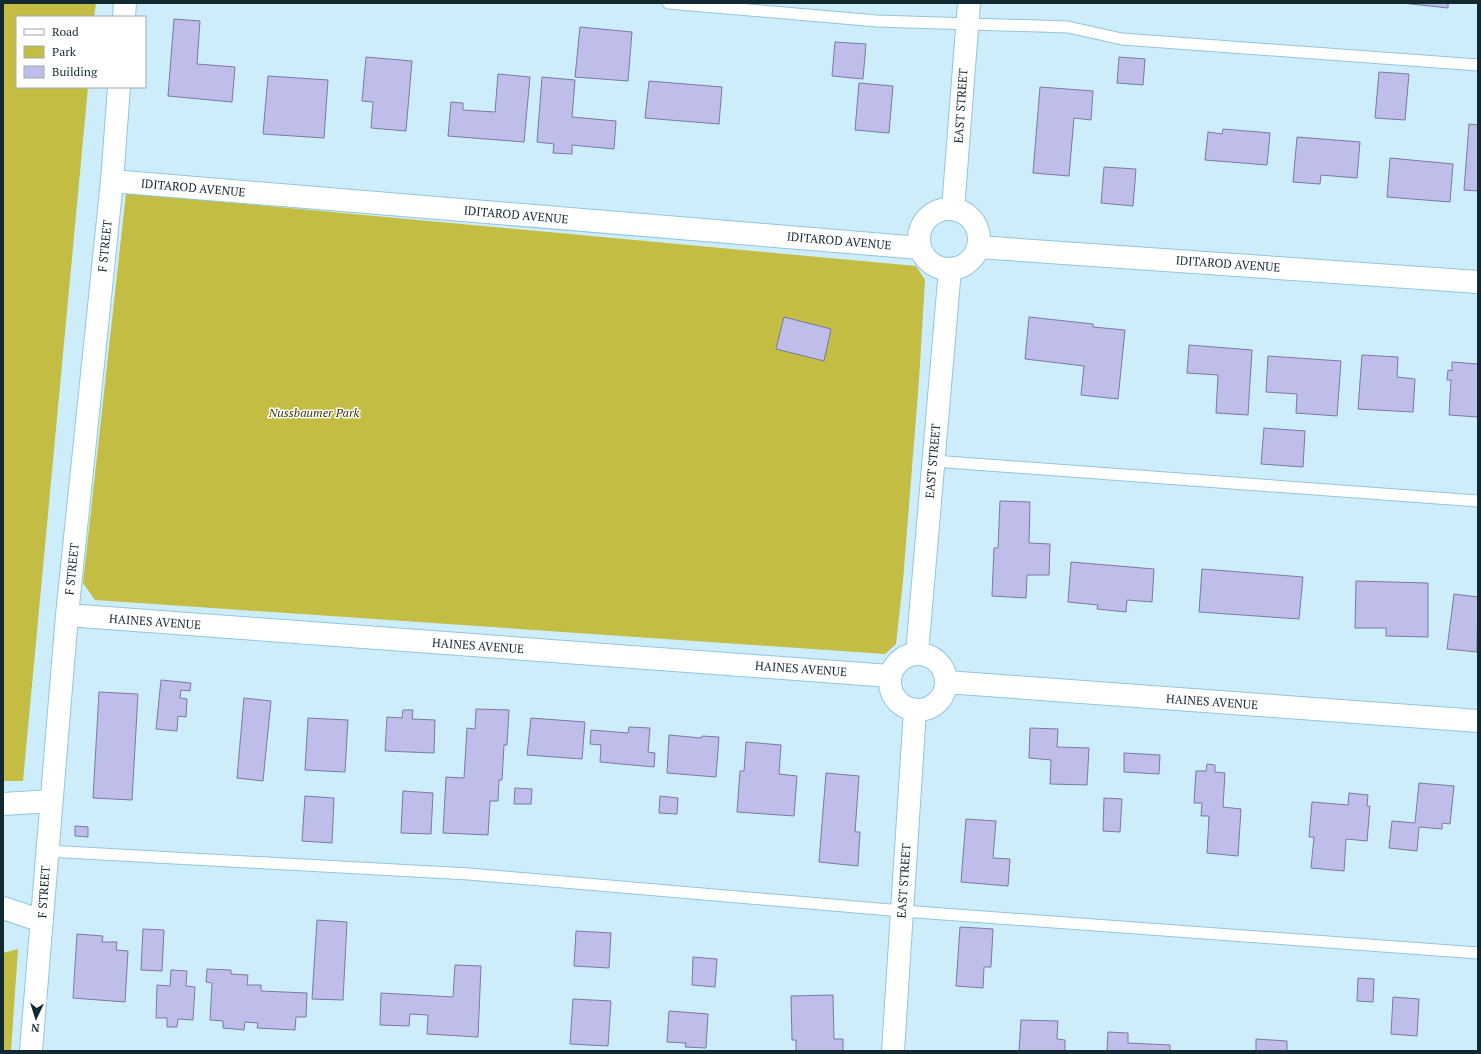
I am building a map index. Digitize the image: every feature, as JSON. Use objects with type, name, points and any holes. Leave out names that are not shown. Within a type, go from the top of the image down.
[{"type":"street","points":[[124,16],[125,3]]},
{"type":"street","name":"EAST STREET","points":[[953,209],[968,14]]},
{"type":"street","name":"F STREET","points":[[31,1051],[67,615],[112,182],[119,88]]},
{"type":"street","name":"IDITAROD AVENUE","points":[[112,182],[920,248]]},
{"type":"street","points":[[942,209],[953,209],[963,212],[971,218],[977,226],[980,237],[978,247],[974,256],[968,263],[959,268],[950,270],[940,268],[931,264],[924,257],[920,248],[920,229],[925,220],[933,213],[942,209]]},
{"type":"street","name":"IDITAROD AVENUE","points":[[978,247],[1478,282]]},
{"type":"street","name":"EAST STREET","points":[[917,653],[950,270]]},
{"type":"street","name":"HAINES AVENUE","points":[[67,615],[890,676]]},
{"type":"street","points":[[917,653],[934,659],[940,665],[945,673],[946,682],[940,699],[925,709],[915,710],[906,708],[892,695],[890,676],[893,667],[900,660],[908,655],[917,653]]},
{"type":"street","name":"HAINES AVENUE","points":[[946,682],[1478,721]]},
{"type":"street","name":"EAST STREET","points":[[894,1051],[915,710]]},
{"type":"street","points":[[3,804],[51,801]]},
{"type":"street","points":[[3,908],[42,921]]},
{"type":"lane","points":[[668,3],[877,21],[968,14],[1068,27],[1122,39],[1478,65]]},
{"type":"lane","points":[[933,461],[1478,501]]},
{"type":"lane","points":[[47,851],[469,874],[902,911],[1478,953]]},
{"type":"green space","points":[[3,3],[96,3],[94,16],[16,16],[16,88],[88,88],[23,781],[3,781]]},
{"type":"green space","name":"Nussbaumer Park","points":[[126,193],[916,266],[925,280],[919,380],[903,581],[896,644],[885,654],[95,600],[83,583]]},
{"type":"green space","points":[[18,949],[11,1051],[3,1051],[3,953]]},
{"type":"building","points":[[1402,3],[1448,3],[1448,8]]},
{"type":"building","points":[[174,19],[200,21],[197,64],[235,67],[232,102],[168,96]]},
{"type":"building","points":[[580,27],[632,32],[628,81],[575,77]]},
{"type":"building","points":[[835,42],[866,44],[863,79],[832,76]]},
{"type":"building","points":[[366,57],[412,61],[406,131],[371,128],[373,102],[362,101]]},
{"type":"building","points":[[1119,57],[1145,59],[1143,85],[1117,83]]},
{"type":"building","points":[[1379,72],[1409,74],[1405,120],[1375,118]]},
{"type":"building","points":[[498,74],[530,77],[524,142],[448,136],[451,102],[463,103],[463,110],[495,112]]},
{"type":"building","points":[[268,76],[328,80],[324,138],[263,134]]},
{"type":"building","points":[[542,77],[575,80],[572,117],[616,121],[614,149],[572,145],[572,154],[553,153],[554,144],[537,142]]},
{"type":"building","points":[[649,81],[722,87],[719,124],[645,118]]},
{"type":"building","points":[[859,83],[893,86],[889,133],[855,130]]},
{"type":"building","points":[[1040,87],[1093,91],[1091,120],[1074,118],[1069,176],[1033,173]]},
{"type":"building","points":[[1469,124],[1478,125],[1478,191],[1464,190]]},
{"type":"building","points":[[1223,129],[1270,133],[1267,165],[1205,160],[1208,132],[1222,134]]},
{"type":"building","points":[[1297,137],[1360,142],[1357,178],[1321,175],[1320,184],[1293,182]]},
{"type":"building","points":[[1390,158],[1453,164],[1450,202],[1387,197]]},
{"type":"building","points":[[1104,167],[1136,169],[1133,206],[1101,203]]},
{"type":"building","points":[[784,317],[831,329],[824,361],[776,349]]},
{"type":"building","points":[[1029,317],[1093,324],[1093,327],[1125,330],[1118,399],[1081,395],[1084,366],[1025,359]]},
{"type":"building","points":[[1189,345],[1252,350],[1248,415],[1216,413],[1218,375],[1187,373]]},
{"type":"building","points":[[1362,355],[1398,357],[1397,377],[1415,379],[1413,412],[1358,409]]},
{"type":"building","points":[[1268,356],[1341,361],[1337,416],[1296,413],[1297,394],[1266,392]]},
{"type":"building","points":[[1452,362],[1478,364],[1478,417],[1449,415],[1451,380],[1447,380],[1448,370],[1452,371]]},
{"type":"building","points":[[1264,428],[1305,431],[1303,467],[1261,464]]},
{"type":"building","points":[[1000,501],[1030,502],[1029,543],[1050,544],[1049,575],[1027,575],[1026,598],[992,596],[994,548],[998,548]]},
{"type":"building","points":[[1071,562],[1154,569],[1152,602],[1127,600],[1126,612],[1097,609],[1098,605],[1068,602]]},
{"type":"building","points":[[1202,569],[1303,577],[1299,619],[1199,612]]},
{"type":"building","points":[[1356,581],[1428,583],[1428,637],[1386,636],[1386,628],[1355,628]]},
{"type":"building","points":[[1454,594],[1478,597],[1477,652],[1447,649]]},
{"type":"building","points":[[161,680],[191,683],[190,691],[181,690],[180,698],[187,699],[186,717],[178,716],[177,731],[156,729]]},
{"type":"building","points":[[99,692],[138,694],[132,800],[93,798]]},
{"type":"building","points":[[244,698],[271,701],[263,781],[237,778]]},
{"type":"building","points":[[476,709],[509,710],[507,745],[504,745],[502,780],[499,780],[498,801],[490,801],[488,835],[443,833],[446,777],[464,778],[467,728],[475,729]]},
{"type":"building","points":[[403,710],[413,710],[412,719],[435,720],[434,753],[385,751],[387,717],[402,718]]},
{"type":"building","points":[[308,718],[348,720],[345,772],[305,770]]},
{"type":"building","points":[[531,718],[585,722],[582,759],[527,755]]},
{"type":"building","points":[[629,727],[650,728],[648,752],[655,753],[654,767],[600,762],[601,745],[590,744],[591,730],[628,733]]},
{"type":"building","points":[[1030,728],[1058,729],[1057,747],[1089,748],[1087,785],[1050,784],[1051,760],[1029,758]]},
{"type":"building","points":[[669,735],[701,738],[702,736],[719,737],[716,777],[667,773]]},
{"type":"building","points":[[746,742],[781,745],[779,774],[797,776],[794,816],[737,812],[740,771],[744,771]]},
{"type":"building","points":[[1124,753],[1160,755],[1159,774],[1124,772]]},
{"type":"building","points":[[1207,764],[1215,765],[1215,772],[1225,773],[1223,807],[1241,809],[1238,856],[1207,853],[1209,816],[1201,816],[1202,803],[1194,803],[1196,771],[1206,771]]},
{"type":"building","points":[[826,773],[859,776],[855,832],[860,832],[858,866],[819,862]]},
{"type":"building","points":[[1419,783],[1454,786],[1450,824],[1442,823],[1442,829],[1419,827],[1417,851],[1389,848],[1392,821],[1415,823]]},
{"type":"building","points":[[515,788],[532,789],[531,804],[514,804]]},
{"type":"building","points":[[403,791],[433,793],[431,834],[401,833]]},
{"type":"building","points":[[1349,793],[1368,795],[1367,806],[1370,806],[1367,841],[1346,839],[1344,871],[1311,868],[1314,837],[1309,837],[1312,802],[1348,805]]},
{"type":"building","points":[[305,796],[334,798],[332,843],[302,841]]},
{"type":"building","points":[[660,796],[678,798],[677,814],[659,813]]},
{"type":"building","points":[[1104,798],[1122,799],[1120,832],[1103,831]]},
{"type":"building","points":[[966,819],[996,821],[993,858],[1010,859],[1008,886],[961,882]]},
{"type":"building","points":[[75,826],[88,827],[88,837],[75,836]]},
{"type":"building","points":[[317,920],[347,922],[343,1000],[312,999]]},
{"type":"building","points":[[960,927],[993,929],[991,967],[984,967],[983,988],[956,986]]},
{"type":"building","points":[[143,929],[164,930],[162,971],[141,970]]},
{"type":"building","points":[[576,931],[611,933],[609,968],[574,966]]},
{"type":"building","points":[[77,934],[103,936],[102,942],[117,942],[116,950],[128,951],[125,1002],[73,998]]},
{"type":"building","points":[[693,957],[717,959],[715,987],[692,985]]},
{"type":"building","points":[[455,965],[481,966],[478,1037],[427,1034],[428,1015],[410,1014],[409,1026],[380,1025],[381,993],[453,997]]},
{"type":"building","points":[[207,969],[231,970],[231,974],[248,975],[247,985],[261,985],[261,991],[307,993],[306,1017],[296,1017],[295,1030],[257,1028],[258,1023],[245,1022],[244,1030],[223,1028],[223,1021],[210,1020],[212,983],[206,982]]},
{"type":"building","points":[[171,970],[187,971],[186,986],[195,987],[193,1020],[178,1019],[177,1027],[167,1027],[167,1018],[156,1018],[157,985],[170,986]]},
{"type":"building","points":[[1358,978],[1374,979],[1373,1002],[1357,1001]]},
{"type":"building","points":[[833,995],[834,1039],[843,1039],[843,1051],[796,1051],[796,1040],[792,1040],[791,996]]},
{"type":"building","points":[[1393,997],[1419,999],[1417,1036],[1391,1034]]},
{"type":"building","points":[[573,999],[611,1001],[608,1046],[570,1044]]},
{"type":"building","points":[[669,1011],[708,1014],[706,1048],[685,1047],[686,1043],[667,1042]]},
{"type":"building","points":[[1021,1020],[1058,1021],[1057,1039],[1065,1040],[1065,1051],[1019,1051]]},
{"type":"building","points":[[1108,1032],[1128,1033],[1128,1043],[1170,1045],[1170,1051],[1107,1051]]},
{"type":"building","points":[[1256,1039],[1287,1041],[1287,1051],[1256,1051]]}]
